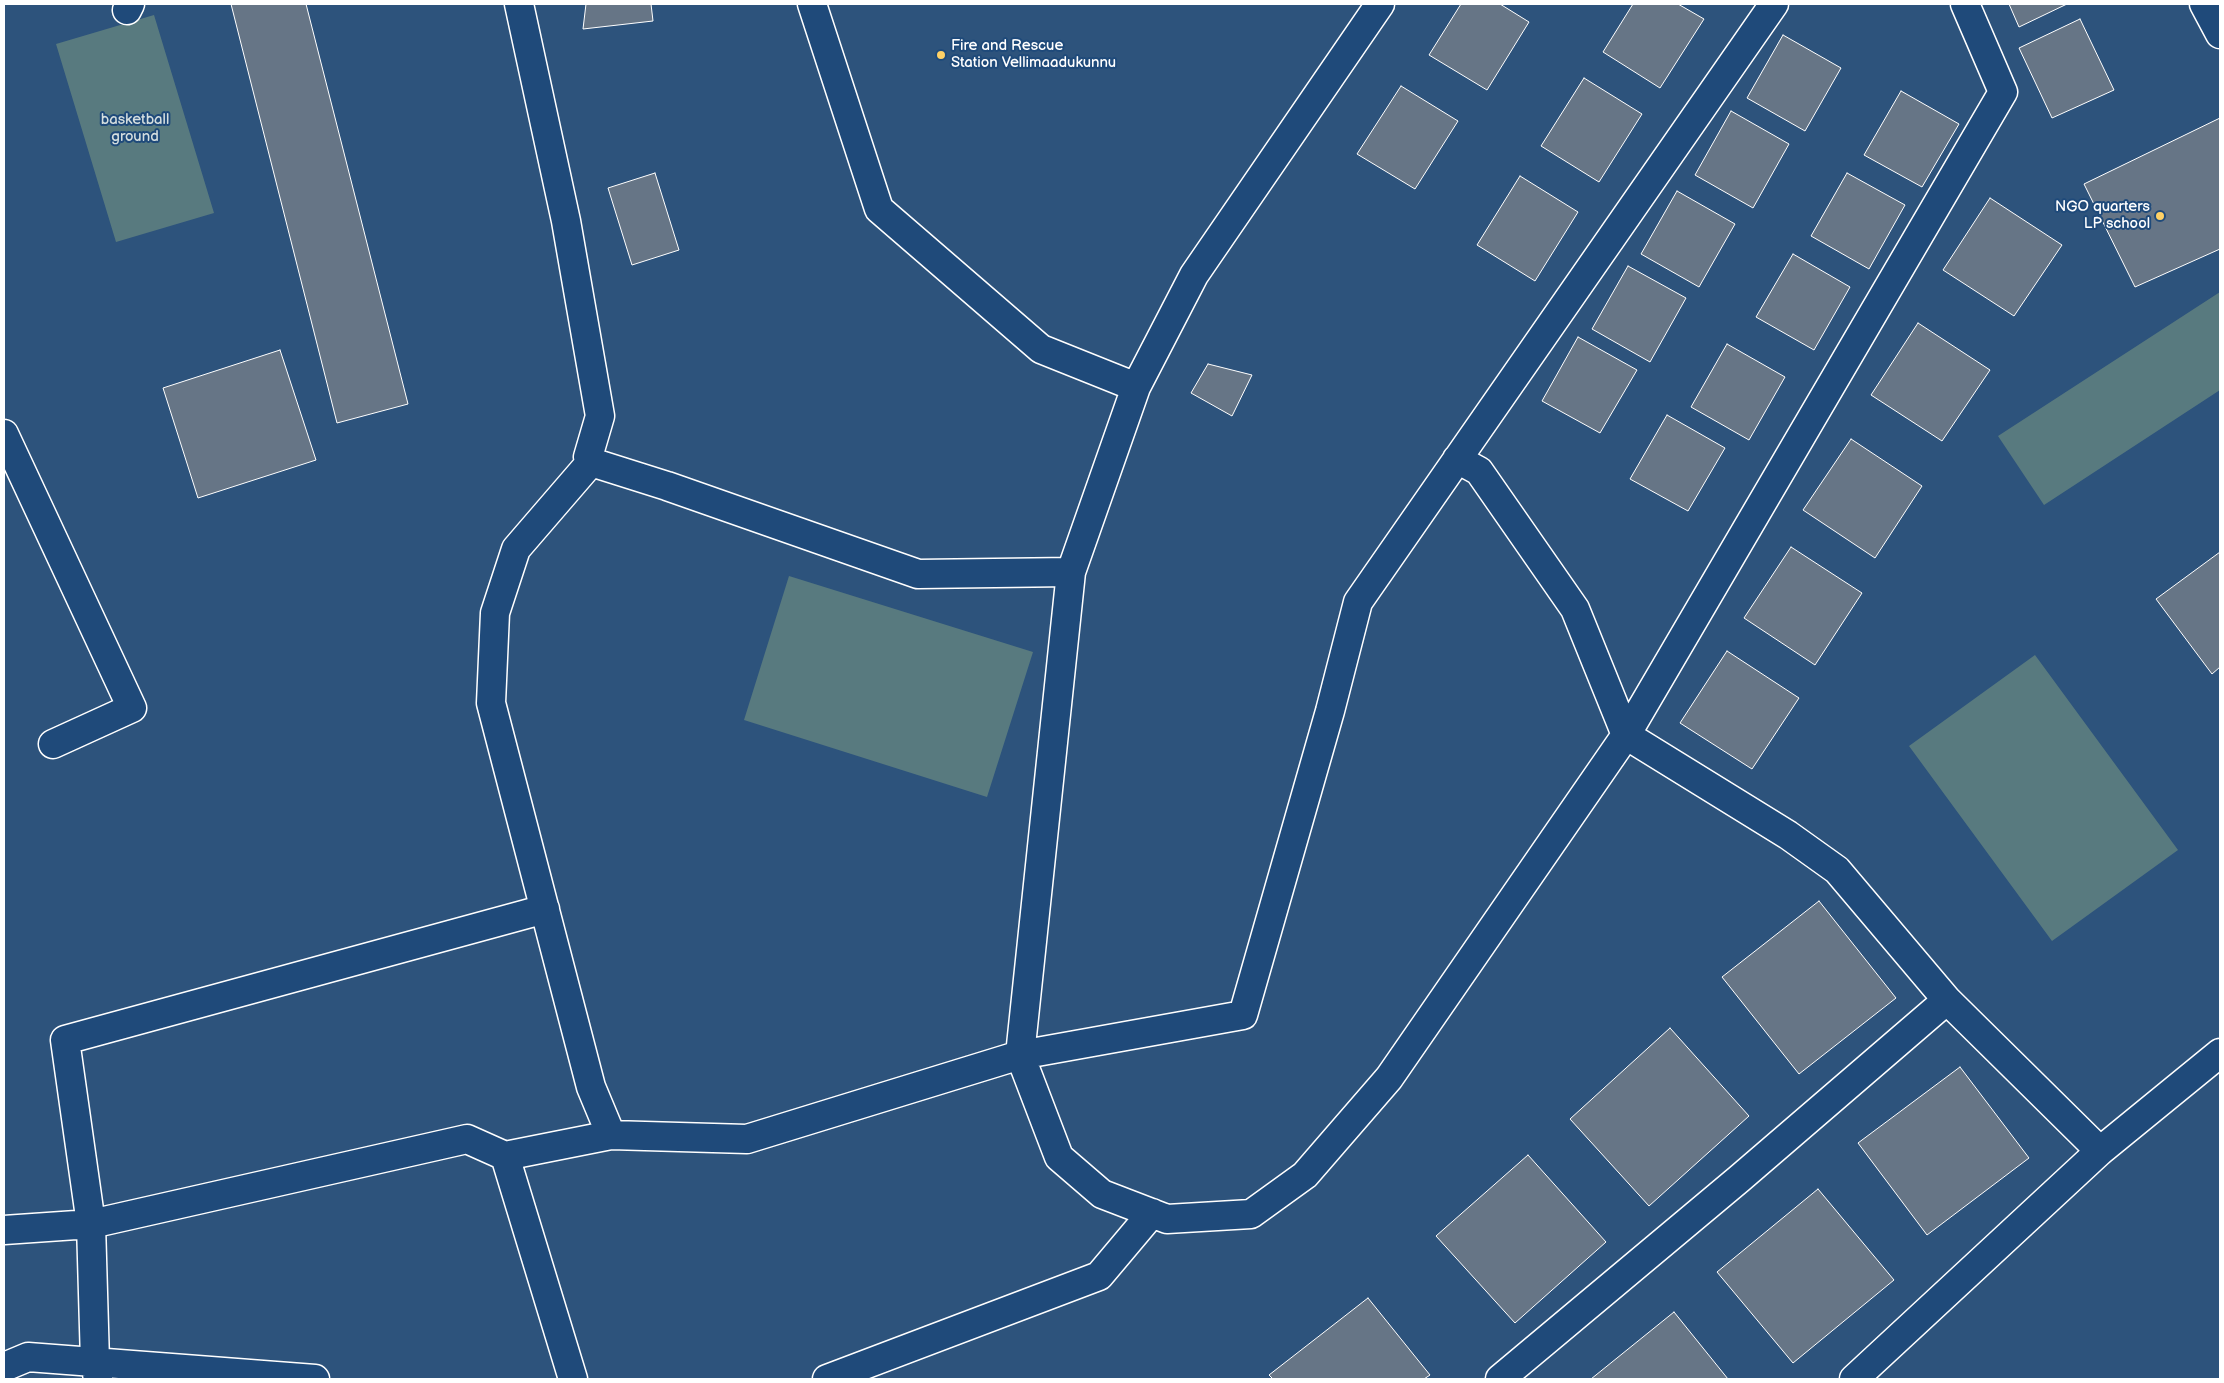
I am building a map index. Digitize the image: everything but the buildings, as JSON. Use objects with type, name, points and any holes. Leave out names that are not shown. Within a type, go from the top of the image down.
[{"type":"street","points":[[519,4],[566,221],[600,416],[588,457],[591,462],[667,486],[918,574],[1071,572]]},
{"type":"street","points":[[812,4],[879,209],[1040,349],[1136,387]]},
{"type":"street","points":[[1380,4],[1194,275],[1136,387],[1071,572],[1020,1055],[1059,1157],[1102,1194],[1167,1219],[1251,1214],[1306,1175],[1389,1078],[1626,735],[2003,92],[1965,4]]},
{"type":"street","points":[[4,1230],[91,1224],[467,1139],[505,1156],[612,1136],[747,1139],[1020,1055],[1242,1015],[1330,711],[1358,602],[1774,4]]},
{"type":"street","points":[[2204,4],[2220,34]]},
{"type":"street","points":[[4,434],[132,708],[53,744]]},
{"type":"street","points":[[1458,459],[1479,471],[1575,609],[1626,735],[1788,835],[1837,870],[1947,1000],[2100,1151]]},
{"type":"street","points":[[591,462],[516,549],[495,613],[491,703],[591,1087],[612,1136]]},
{"type":"street","points":[[97,1371],[91,1224],[65,1040],[545,909]]},
{"type":"street","points":[[1500,1379],[1739,1179],[1947,1000]]},
{"type":"street","points":[[1854,1379],[2100,1151],[2220,1053]]},
{"type":"street","points":[[505,1156],[573,1379]]},
{"type":"street","points":[[826,1379],[1099,1276],[1152,1213]]},
{"type":"street","points":[[4,1366],[28,1357],[97,1371],[315,1379]]},
{"type":"green space","name":"basketball ground","points":[[154,15],[214,213],[116,242],[56,44]]},
{"type":"green space","points":[[2220,292],[2220,390],[2044,505],[1998,436]]},
{"type":"green space","points":[[789,576],[1033,652],[987,797],[744,720]]},
{"type":"green space","points":[[2035,655],[2178,850],[2052,941],[1909,746]]},
{"type":"place","name":"Fire and Rescue Station Vellimaadukunnu","points":[[941,55]]},
{"type":"place","name":"NGO quarters LP school","points":[[2160,216]]}]
